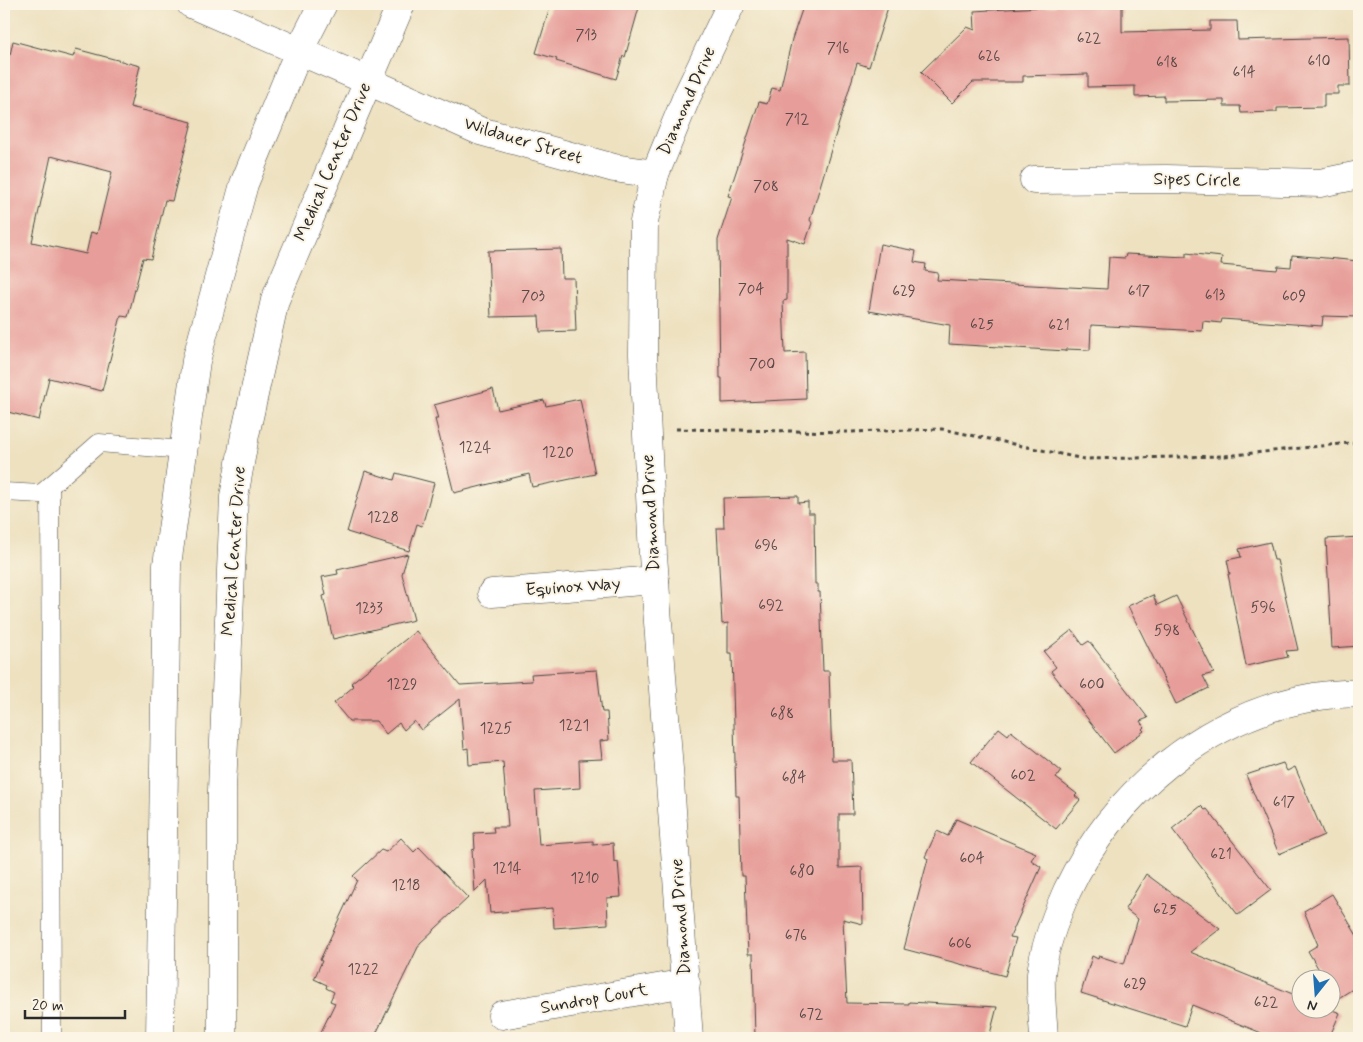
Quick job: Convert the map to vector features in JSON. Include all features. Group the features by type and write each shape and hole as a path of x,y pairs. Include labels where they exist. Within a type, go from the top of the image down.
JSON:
{"street":[{"name":"Wildauer Street","path":"191,4 480,131 614,168 655,174"},
{"path":"160,1038 167,565 196,361 244,184 299,51 323,4"},
{"name":"Medical Center Drive","path":"222,1038 222,790 234,497 244,435 275,300 400,4"},
{"name":"Diamond Drive","path":"689,1038 655,580 646,426 643,355 644,222 655,174 687,96 731,4"},
{"name":"Sipes Circle","path":"1034,180 1167,179 1320,183 1359,175"},
{"name":"Equinox Way","path":"492,593 655,580"},
{"path":"1044,1038 1041,973 1049,939 1060,906 1075,875 1093,844 1116,813 1143,785 1173,760 1205,738 1240,720 1276,706 1314,697 1359,693"},
{"name":"Sundrop Court","path":"502,1015 686,983"}],"lane":[{"path":"4,492 40,494 99,443 183,450"},
{"path":"50,486 52,1038"}],"path":[{"path":"646,426 679,430 840,432 942,428 1084,458 1225,456 1359,442"}],"building":[{"path":"551,4 640,4 625,57 623,56 616,79 536,53"},
{"path":"804,4 889,4 869,67 857,63 810,220 812,223 805,244 787,238 787,300 783,301 785,353 805,352 806,399 722,403 718,240 732,197 728,196 759,102 767,104 772,88 780,90 792,39"},
{"path":"1056,4 1122,4 1122,32 1210,30 1210,21 1237,21 1238,40 1349,37 1350,86 1338,86 1338,94 1324,94 1324,107 1277,108 1277,112 1241,113 1240,106 1224,106 1224,100 1164,101 1164,96 1135,97 1135,86 1088,87 1088,74 1023,76 1023,82 973,82 952,103 921,72 967,27 975,30 974,11 1056,6"},
{"path":"13,41 73,57 76,49 140,66 130,107 192,122 172,201 165,200 151,259 143,258 128,317 121,316 102,391 49,378 39,420 4,411 4,54 10,55","holes":["51,156 112,172 97,234 91,232 86,254 32,242"]},
{"path":"880,244 916,251 914,262 926,264 925,271 938,273 937,280 1107,289 1109,257 1125,258 1126,254 1186,257 1186,253 1222,257 1221,265 1277,270 1278,266 1291,267 1292,255 1359,261 1359,317 1323,316 1322,326 1222,319 1221,323 1203,321 1202,331 1091,325 1090,350 1066,349 1066,351 949,344 950,325 869,311"},
{"path":"561,249 562,278 574,278 576,331 540,332 539,316 491,317 488,251"},
{"path":"493,389 498,410 544,400 546,406 580,399 595,474 532,487 529,474 454,493 435,419 438,419 434,405"},
{"path":"365,471 394,480 396,473 434,483 422,526 417,524 409,551 347,532"},
{"path":"798,496 798,503 808,502 808,513 814,513 815,584 818,584 818,592 820,592 823,671 829,671 832,760 851,760 853,814 839,814 839,868 862,867 863,924 843,919 847,1003 909,1004 909,1002 997,1007 989,1038 755,1038 753,954 748,954 745,876 741,876 739,796 736,796 732,653 728,653 728,623 722,624 717,528 724,528 723,498"},
{"path":"1359,537 1359,646 1332,648 1326,539"},
{"path":"1270,542 1274,560 1277,560 1298,650 1286,651 1288,657 1246,666 1227,560 1241,557 1239,549"},
{"path":"408,554 402,574 414,620 333,639 323,596 326,595 322,577 338,574 337,570"},
{"path":"1153,595 1157,605 1176,596 1214,673 1203,676 1209,688 1176,704 1128,606"},
{"path":"1072,630 1083,645 1089,641 1148,718 1140,721 1144,731 1114,753 1051,671 1056,667 1044,652"},
{"path":"416,631 460,685 532,681 531,674 597,670 602,712 607,712 609,740 600,741 602,759 579,760 580,788 535,791 539,845 593,841 593,845 613,843 614,862 618,861 621,897 607,898 608,924 554,928 553,908 490,913 487,880 475,892 472,850 475,849 474,833 494,832 493,827 508,827 503,762 469,765 468,748 464,749 460,699 421,730 414,721 404,730 399,723 386,734 376,721 349,721 334,703 354,686 351,683"},
{"path":"999,728 1008,735 1011,731 1061,771 1056,778 1077,794 1075,796 1080,800 1056,829 971,762"},
{"path":"1283,763 1287,771 1295,767 1324,835 1279,854 1246,775"},
{"path":"1201,806 1205,810 1207,809 1271,890 1238,915 1172,829"},
{"path":"956,819 1036,853 1031,860 1041,867 1010,937 1016,938 1005,976 904,949 928,859 925,857 937,831 948,836"},
{"path":"401,838 414,852 419,847 468,898 420,943 374,1038 318,1038 335,1003 330,1001 334,992 326,988 327,985 314,979 322,961 320,960 357,880 353,876 381,850 386,852"},
{"path":"1146,874 1220,929 1190,952 1290,993 1290,1020 1337,1020 1329,1038 1274,1038 1192,1005 1185,1026 1081,993 1092,956 1098,959 1099,956 1124,964 1138,919 1125,909"},
{"path":"1332,894 1359,939 1359,985 1340,997 1340,970 1319,970 1308,951 1318,945 1304,911"}]}
